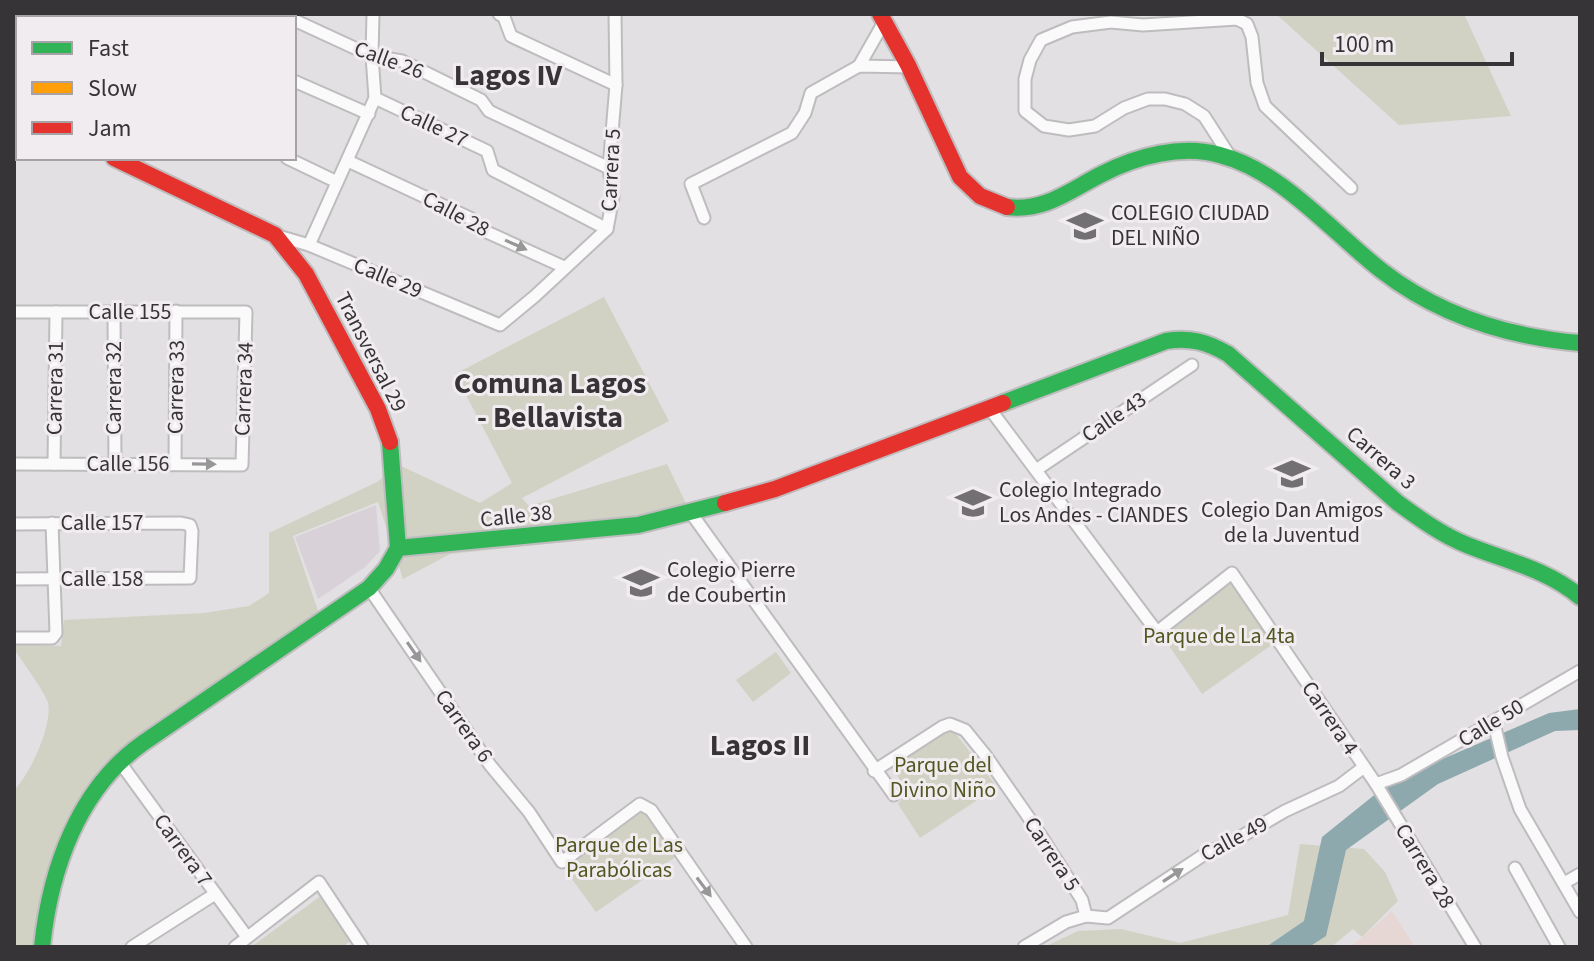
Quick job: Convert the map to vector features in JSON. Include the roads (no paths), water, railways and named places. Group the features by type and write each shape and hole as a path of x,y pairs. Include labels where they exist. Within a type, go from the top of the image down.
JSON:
{"main road":[{"path":"882,18 910,67 960,177 986,199 1004,206 1022,208 1050,204 1099,175 1135,159 1198,149 1232,159 1275,183 1385,274 1432,302 1500,328 1555,342 1580,343"},
{"path":"118,160 275,235"},
{"name":"Transversal 29","path":"275,235 306,274 378,409 392,448 398,548"},
{"name":"Carrera 3","path":"1166,341 1191,337 1228,354 1425,524 1468,546 1499,555 1566,586 1580,597"},
{"name":"Calle 38","path":"398,548 638,525 691,513 775,489 1166,341"},
{"path":"42,947 43,923 53,881 69,840 88,805 119,761 369,588 386,569 398,548"}],"street":[{"path":"309,245 375,98 373,14"},
{"path":"499,14 504,17 511,36 616,85"},
{"name":"Carrera 5","path":"500,325 607,229 613,197 609,168 616,85 615,14"},
{"path":"859,66 882,18"},
{"path":"1232,159 1204,116 1185,104 1165,99 1148,99 1124,108 1095,126 1069,130 1044,126 1025,111 1027,69 1041,40 1090,23 1237,19 1247,24 1252,37 1257,83 1265,106 1351,188"},
{"name":"Calle 26","path":"296,21 372,56 402,61 481,100 489,111 609,168"},
{"path":"704,218 691,184 792,133 805,113 811,93 859,66 910,67"},
{"name":"Calle 27","path":"296,82 369,114"},
{"name":"Calle 27","path":"375,98 487,151 493,170 607,229"},
{"path":"291,160 337,182"},
{"name":"Calle 28","path":"348,161 472,219 480,229 564,267"},
{"name":"Calle 29","path":"275,235 309,245 500,325"},
{"name":"Carrera 33","path":"175,463 176,311"},
{"name":"Calle 155","path":"14,312 246,312"},
{"name":"Carrera 31","path":"54,464 56,312"},
{"name":"Carrera 32","path":"114,312 115,464"},
{"name":"Carrera 34","path":"242,465 246,312"},
{"name":"Calle 43","path":"1036,470 1192,365"},
{"path":"990,409 1036,470"},
{"name":"Calle 156","path":"14,464 242,465"},
{"name":"Carrera 4","path":"1036,470 1157,632 1232,573 1377,787"},
{"path":"691,513 894,795"},
{"path":"14,638 52,638 56,633 52,523"},
{"name":"Calle 157","path":"14,524 190,525 190,578"},
{"name":"Calle 158","path":"14,579 190,578"},
{"name":"Carrera 6","path":"369,588 490,765 529,812 562,862 640,804 651,810 746,947"},
{"name":"Calle 50","path":"1377,787 1495,728 1580,671"},
{"name":"Carrera 5","path":"874,771 950,724 965,730 1036,828 1082,900 1086,916"},
{"path":"1495,728 1520,809 1580,912"},
{"name":"Carrera 7","path":"119,761 247,937"},
{"name":"Calle 49","path":"1086,916 1108,918 1208,852 1339,786 1364,767"},
{"name":"Carrera 28","path":"1377,787 1475,947"},
{"path":"1515,868 1559,947"},
{"path":"1564,883 1580,874"},
{"path":"235,947 319,882 362,947"},
{"path":"132,947 215,894"},
{"path":"1024,947 1066,922 1086,916"}],"water":[{"path":"1580,709 1580,730 1555,731 1438,784 1346,850 1326,936 1309,947 1266,947 1304,921 1322,837 1378,792 1431,764 1549,713"}],"place":[{"name":"COLEGIO CIUDAD DEL NIÑO","path":"1085,226"},
{"name":"Colegio Dan Amigos de la Juventud","path":"1292,474"},
{"name":"Colegio Integrado Los Andes - CIANDES","path":"973,503"},
{"name":"Colegio Pierre de Coubertin","path":"641,583"}],"district":[{"name":"Lagos IV","path":"508,75"},
{"name":"Comuna Lagos - Bellavista","path":"550,400"},
{"name":"Lagos II","path":"760,745"}],"park label":[{"name":"Parque de La 4ta","path":"1219,636"},
{"name":"Parque del Divino Niño","path":"943,778"},
{"name":"Parque de Las Parabólicas","path":"619,858"}]}
